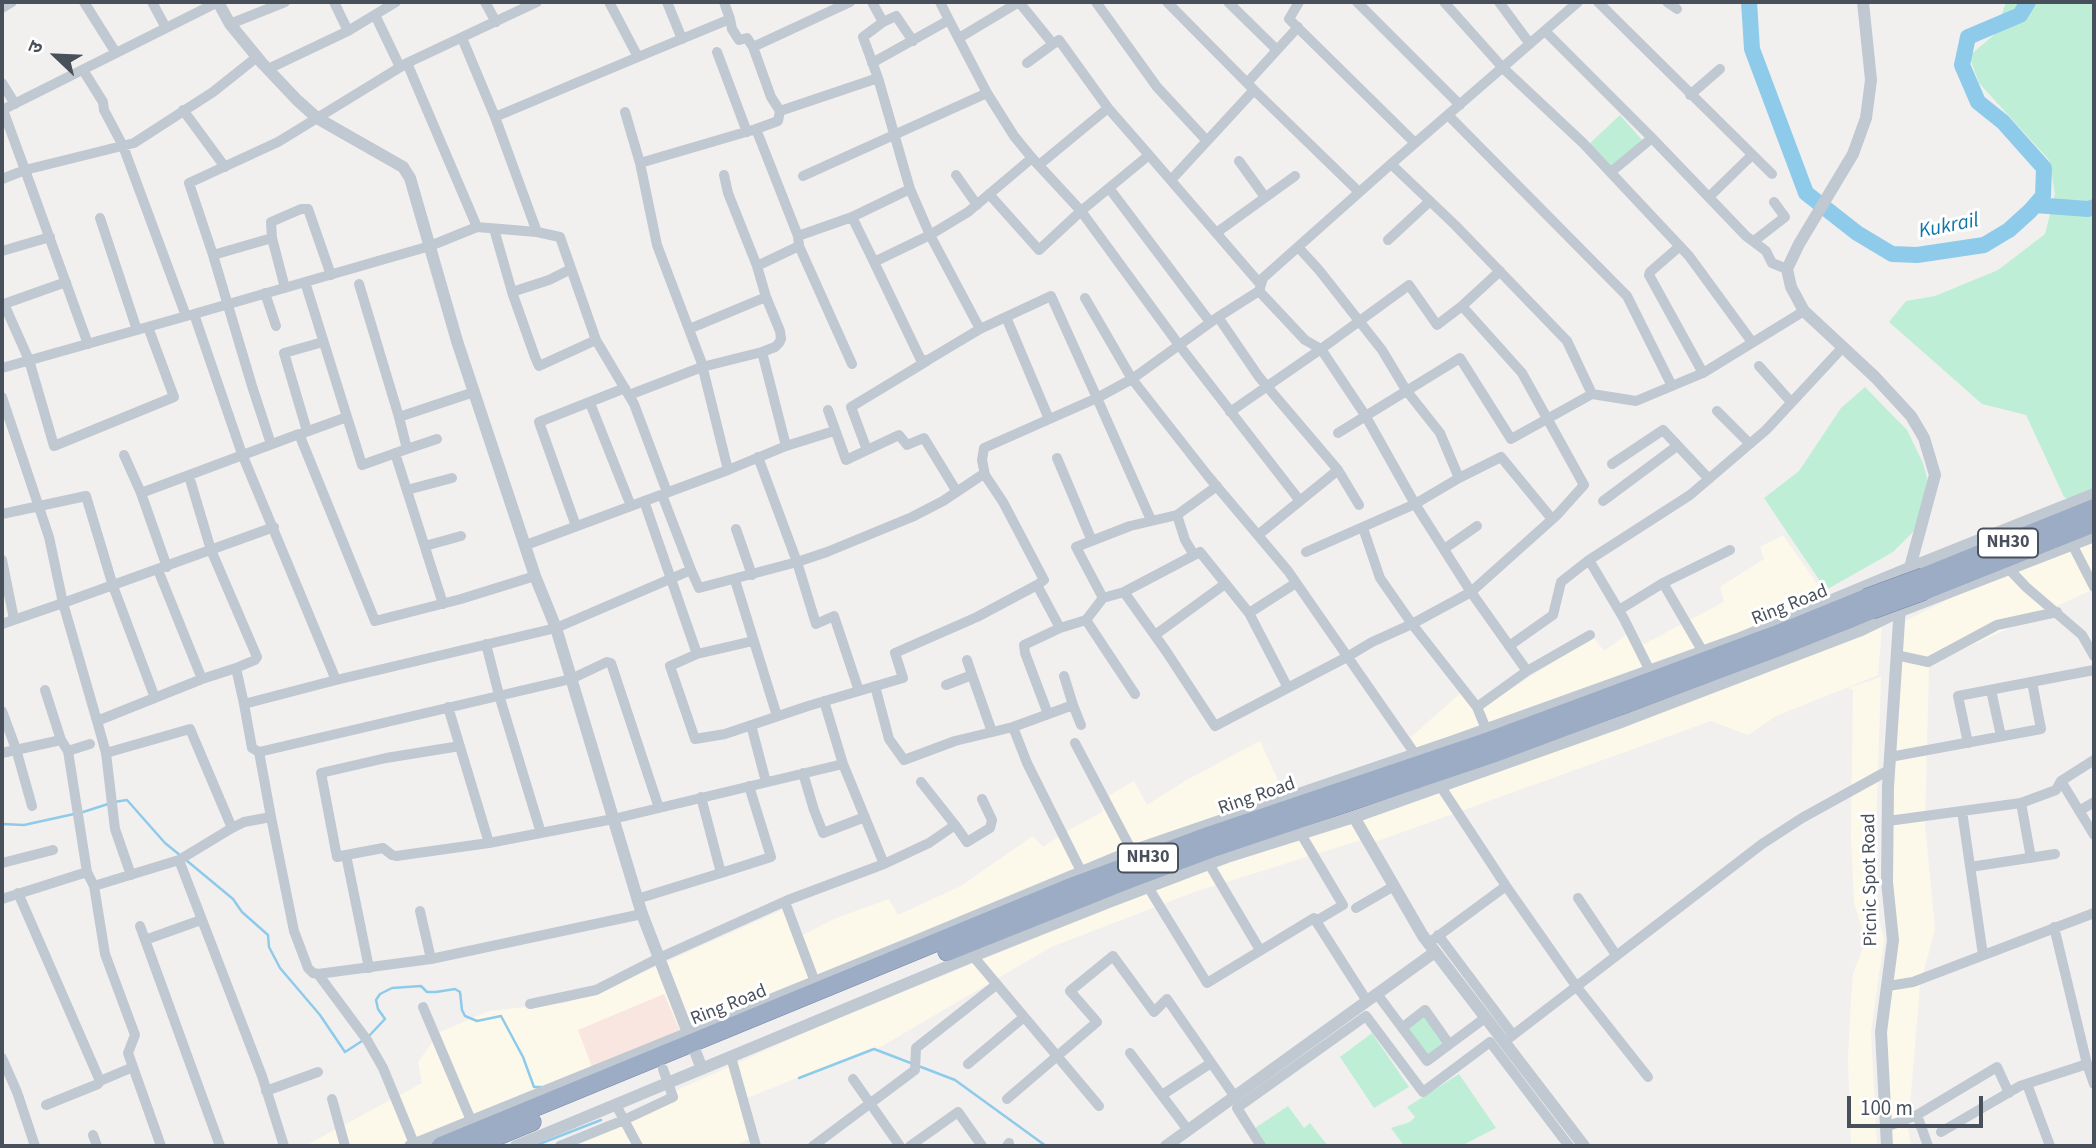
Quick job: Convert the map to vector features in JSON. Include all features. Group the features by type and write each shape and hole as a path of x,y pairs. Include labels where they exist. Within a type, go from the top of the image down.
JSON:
{"highway":[{"name":"Ring Road","path":"1870,604 2094,508"},
{"name":"Ring Road","path":"441,1146 695,1050 1066,890 1208,836 1489,741 1774,635 1870,604 2094,523"},
{"name":"Ring Road","path":"473,1134 666,1076 695,1050"}],"street":[{"path":"2,8 12,2"},
{"path":"84,2 116,53"},
{"path":"152,2 166,27"},
{"path":"88,344 2,110 218,2 230,23 257,57 297,100 317,118 403,167 410,178 474,392 535,576 556,628 637,899 695,1050"},
{"path":"230,23 285,2"},
{"path":"334,2 348,31"},
{"path":"268,69 348,31 397,2"},
{"path":"485,2 496,22"},
{"path":"271,444 189,183 278,142 403,65 537,2"},
{"path":"609,2 638,57"},
{"path":"667,2 681,39"},
{"path":"640,163 778,121 780,111 771,97 753,47 747,38 739,40 732,29 723,2"},
{"path":"753,47 850,2"},
{"path":"872,2 883,22"},
{"path":"940,2 987,93 1014,136 1081,211 1179,345 1300,502"},
{"path":"959,38 1019,2 1053,44"},
{"path":"1096,2 1157,87 1207,141"},
{"path":"1167,2 1359,192"},
{"path":"1228,2 1277,50"},
{"path":"1298,2 1289,19 1415,143"},
{"path":"1357,2 1460,105"},
{"path":"1444,2 1503,68 1611,172 1680,246 1752,342"},
{"path":"1499,2 1530,44"},
{"path":"1559,2 1567,12"},
{"path":"753,641 697,654 670,666 695,739 725,734 903,678 895,653 977,617 1044,580 1003,502 985,475 982,460 985,448 1097,398 1132,379 1260,288 1263,278 1578,2"},
{"path":"1598,2 1772,174"},
{"path":"1667,2 1677,9"},
{"path":"1863,2 1871,80 1866,118 1853,155 1787,269 1791,287 1804,311 1875,377 1911,416 1924,438 1935,475 1909,568"},
{"path":"375,15 403,65 477,227"},
{"path":"912,41 896,16 863,37 878,78 910,189 930,235 980,329"},
{"path":"495,117 730,19"},
{"path":"872,63 949,20"},
{"path":"1171,180 1207,141 1298,27"},
{"path":"1545,30 1709,197 1766,251 1772,263 1787,269"},
{"path":"462,38 495,117 537,232"},
{"path":"1027,63 1059,40 1108,108 1260,288 1305,340 1321,349 1365,415 1415,504 1471,592 1527,671"},
{"path":"717,52 852,364"},
{"path":"2,179 25,170 134,143 212,92 257,57"},
{"path":"1690,95 1720,69"},
{"path":"83,70 103,102 104,110 123,146 242,454 336,680"},
{"path":"780,111 878,78"},
{"path":"2,83 15,104"},
{"path":"803,176 987,93"},
{"path":"874,262 930,235 977,205 1108,108"},
{"path":"183,110 225,167"},
{"path":"625,113 640,163 657,245 702,367 728,470"},
{"path":"1448,115 1627,296 1672,386"},
{"path":"1611,172 1652,138"},
{"path":"989,194 1039,250 1149,155"},
{"path":"1709,197 1752,155"},
{"path":"1239,161 1265,197"},
{"path":"1391,164 1567,341 1592,394"},
{"path":"576,526 539,422 702,367 762,352 775,347 781,339 757,266 728,193 724,175"},
{"path":"956,175 977,205"},
{"path":"1216,233 1295,176"},
{"path":"1109,188 1267,386 1338,470 1359,506"},
{"path":"757,266 799,241 910,189"},
{"path":"1388,240 1430,201"},
{"path":"1754,242 1785,217 1774,202"},
{"path":"285,288 272,238 271,222 301,209 308,209 331,275"},
{"path":"852,217 921,360 928,360"},
{"path":"66,282 4,304 29,360 54,446 174,397 142,328 100,218"},
{"path":"2,368 430,246 477,227 537,232 560,237 596,340 634,404 699,588 827,552 943,502 985,475"},
{"path":"494,229 512,292 534,357 540,366 596,340"},
{"path":"2,251 50,237"},
{"path":"213,256 272,238"},
{"path":"1680,246 1649,275 1703,373"},
{"path":"1298,247 1382,350 1406,390 1440,433 1459,478"},
{"path":"512,292 571,270"},
{"path":"1230,412 1409,285 1437,325 1500,271"},
{"path":"305,282 362,465 437,439"},
{"path":"359,284 407,449"},
{"path":"265,293 276,326"},
{"path":"867,450 850,407 980,329 1051,296 1151,520"},
{"path":"689,329 766,297"},
{"path":"1085,298 1132,379 1296,583 1415,754"},
{"path":"1124,592 1215,726 1471,592 1552,519 1584,485 1522,373 1462,306"},
{"path":"1338,433 1460,358 1511,439 1592,394 1636,401 1703,373 1804,311"},
{"path":"1006,317 1049,419"},
{"path":"323,342 284,353 303,433 375,621 535,576"},
{"path":"1509,646 1553,615 1561,582 1690,495 1750,444 1843,346"},
{"path":"762,352 786,446"},
{"path":"1759,366 1791,402"},
{"path":"399,417 474,392"},
{"path":"2,397 49,537 62,603 106,753 115,829 131,875"},
{"path":"590,403 631,506"},
{"path":"828,410 846,460 899,435 907,445 924,438 957,492"},
{"path":"1717,411 1750,444"},
{"path":"141,492 347,417"},
{"path":"1612,464 1663,430 1709,479"},
{"path":"526,545 786,446 834,431"},
{"path":"1603,501 1677,446"},
{"path":"396,453 443,604"},
{"path":"124,455 141,492 162,568 202,679"},
{"path":"758,457 797,562 816,624 834,616 859,691"},
{"path":"1306,552 1415,504 1501,457 1552,519"},
{"path":"1057,458 1092,541"},
{"path":"1258,535 1338,470"},
{"path":"97,721 236,668 257,657 211,550 189,476"},
{"path":"407,490 452,478"},
{"path":"1103,598 1076,547 1130,526 1177,515 1217,486"},
{"path":"695,1050 731,1057 973,956 1209,864 1354,817 1624,721 1870,604 1909,568 2094,494"},
{"path":"2,514 86,496 113,586 155,698"},
{"path":"644,501 697,654"},
{"path":"1177,515 1185,540 1194,555"},
{"path":"1444,549 1477,526"},
{"path":"2,624 274,527"},
{"path":"1363,528 1380,578 1477,707 1486,729"},
{"path":"736,529 752,575"},
{"path":"425,546 461,536"},
{"path":"695,1050 815,982 1132,851 1415,754 1763,629 1870,604 1898,612 2094,536"},
{"path":"2072,544 2094,587"},
{"path":"1619,610 1663,583 1730,550"},
{"path":"1048,714 1024,645 1060,628 1086,620 1103,598 1124,592 1200,552 1249,613 1288,688"},
{"path":"2,560 14,620"},
{"path":"1589,561 1619,610 1650,671"},
{"name":"Picnic Spot Road","path":"1887,1146 1881,1032 1893,940 1887,882 1890,763 1898,612 1909,568"},
{"path":"2009,569 2082,635 2094,656"},
{"path":"244,704 556,628 691,570"},
{"path":"735,580 777,716"},
{"path":"1249,613 1296,583"},
{"path":"1663,583 1703,652"},
{"path":"1155,635 1225,584"},
{"path":"1037,585 1060,628"},
{"path":"1896,655 1928,662 1997,625 2057,612"},
{"path":"1086,620 1135,694"},
{"path":"1477,707 1527,671 1590,635"},
{"path":"486,645 541,833"},
{"path":"967,660 992,732"},
{"path":"236,668 252,748 259,752 571,678 607,662 611,663 659,808"},
{"path":"1968,743 1958,696 2094,670"},
{"path":"946,685 972,675"},
{"path":"1064,676 1081,725"},
{"path":"1508,1039 1762,844 1890,763 1968,743 2041,729 2032,682"},
{"path":"875,686 889,739 904,760 955,741 1013,727 1073,705"},
{"path":"45,690 61,740 68,751 87,872 94,886 104,954 135,1035 128,1053 161,1146"},
{"path":"1991,690 2001,736"},
{"path":"824,701 843,764 884,864"},
{"path":"448,707 489,843"},
{"path":"2,711 32,806"},
{"path":"751,725 766,782"},
{"path":"1013,727 1027,763 1082,873"},
{"path":"106,753 190,729 232,828"},
{"path":"2,753 61,740"},
{"path":"1074,743 1132,851"},
{"path":"68,751 90,744"},
{"path":"460,746 386,758 321,773 337,857 383,848 396,856 489,843 613,819 843,764"},
{"path":"259,752 295,931 308,968 313,973 431,959 642,914"},
{"path":"1888,821 2021,803 2056,790 2061,781 2094,760"},
{"path":"803,773 823,834 865,817"},
{"path":"2061,781 2094,835"},
{"path":"921,782 967,842 989,828 992,820 982,799"},
{"path":"637,899 771,856 749,786"},
{"path":"1441,787 1576,986 1648,1077"},
{"path":"702,797 721,873"},
{"path":"2079,811 2094,802"},
{"path":"2021,803 2031,858"},
{"path":"1962,811 1983,955"},
{"path":"94,886 179,860 244,822 271,817"},
{"path":"1354,817 1394,886 1485,1018 1508,1039"},
{"path":"530,1004 596,990 659,958 785,902 884,864 929,843 955,825"},
{"path":"1148,887 1207,982 1314,918 1316,920 1343,905 1301,834"},
{"path":"2,863 54,850"},
{"path":"1970,867 2055,854"},
{"path":"346,855 369,968"},
{"path":"179,860 284,1146"},
{"path":"1209,864 1261,950"},
{"path":"2,899 87,872"},
{"path":"1356,908 1394,886"},
{"path":"1166,1146 1372,998 1506,886"},
{"path":"18,893 100,1081"},
{"path":"1578,898 1616,956"},
{"path":"785,902 815,982"},
{"path":"420,911 431,959"},
{"path":"1888,986 1913,982 2094,913"},
{"path":"145,940 201,920"},
{"path":"1316,920 1372,998 1402,1027 1427,1061 1485,1018"},
{"path":"140,926 220,1146"},
{"path":"2054,927 2087,1064 2094,1080"},
{"path":"1434,944 1508,1039 1584,1146"},
{"path":"973,956 1099,1105"},
{"path":"1007,1099 1097,1022 1070,991 1113,956 1154,1012 1167,999 1235,1097"},
{"path":"318,974 365,1038 383,1068 413,1146 473,1134 423,1007"},
{"path":"814,1146 871,1105 915,1065 916,1048 996,985"},
{"path":"1402,1027 1425,1010 1450,1044"},
{"path":"1261,1146 1237,1108 1366,1016 1423,1093 1490,1042 1569,1146"},
{"path":"968,1064 1024,1017"},
{"path":"1130,1053 1188,1130"},
{"path":"731,1057 756,1146"},
{"path":"2,1058 17,1092 35,1146"},
{"path":"1162,1095 1211,1063"},
{"path":"1941,1132 2027,1084 2087,1064"},
{"path":"46,1105 132,1067"},
{"path":"1886,1127 1917,1115 1997,1067 2009,1093"},
{"path":"266,1091 318,1072"},
{"path":"516,1146 616,1105 666,1076 673,1097 575,1143 560,1146"},
{"path":"853,1079 900,1146"},
{"path":"2027,1084 2050,1146"},
{"path":"332,1099 345,1146"},
{"path":"616,1105 638,1146"},
{"path":"910,1146 958,1112 982,1146"},
{"path":"1917,1115 1928,1146"},
{"path":"93,1135 97,1146"}],"shaded area":[{"path":"1783,535 1826,597 1755,628 1488,726 1481,708 1593,637 1604,651 1627,634 1644,644 1724,602 1720,587 1764,559 1760,547"},
{"path":"2094,543 2094,589 1929,665 1925,825 1935,929 1920,985 1908,1129 1911,1146 1889,1146 1886,1102 1889,881 1899,624 1977,585"},
{"path":"1882,627 1878,675 1776,716 1748,735 1711,721 1372,843 1361,840 1194,892 1051,947 877,1049 872,1048 747,1098 749,1139 734,1146 566,1146 675,1091 827,1023 1207,868 1753,678"},
{"path":"1881,677 1875,863 1879,920 1884,939 1871,1032 1877,1146 1851,1146 1848,1059 1851,1000 1853,974 1866,940 1854,903 1851,838 1853,690 1848,688"},
{"path":"1462,692 1476,711 1480,728 1417,750 1411,737"},
{"path":"1260,741 1284,794 403,1146 305,1146 422,1083 418,1062 440,1032 489,1011 565,1003 597,993 791,906 803,935 834,919 889,899 898,915 961,886 1033,836 1043,847 1103,812 1100,801 1134,781 1147,805 1185,781"},
{"path":"664,994 681,1033 592,1067 578,1030"}],"green space":[{"path":"2006,2 2094,2 2094,512 2064,497 2026,415 1982,404 1889,322 1906,301 1935,296 1998,270 2045,234 2055,194 2049,160 1979,83 1969,56 1995,34"},
{"path":"1620,115 1643,141 1611,171 1587,146"},
{"path":"1865,387 1907,430 1923,463 1929,485 1915,530 1893,552 1826,590 1764,498 1799,471 1841,408"},
{"path":"1424,1015 1445,1043 1426,1057 1406,1029"},
{"path":"1372,1033 1409,1087 1374,1108 1340,1057"},
{"path":"1459,1074 1496,1128 1461,1146 1404,1146 1391,1128 1410,1122 1415,1117 1407,1107"},
{"path":"1288,1106 1304,1128 1310,1123 1328,1146 1263,1146 1252,1130"}],"waterway":[{"name":"Kukrail","path":"1749,2 1752,49 1806,193 1857,233 1892,254 1917,255 1984,245 2009,230 2043,196 2044,168 2003,122 1978,102 1962,65 1968,37 2020,15 2028,2"},
{"path":"2035,205 2088,209 2094,207"},
{"path":"114,802 127,800 165,843 181,856"},
{"path":"80,813 108,804"},
{"path":"2,824 24,825 74,814"},
{"path":"186,860 233,899 242,912 268,935 269,947 280,968 320,1015 345,1052 362,1041"},
{"path":"368,1037 385,1019 376,1000 380,994 392,988 421,986 427,992 455,989 460,992 465,1016 477,1021 501,1016 523,1057 534,1087 541,1087"},
{"path":"799,1078 874,1049 955,1080 1046,1146"},
{"path":"534,1146 601,1120"}]}
